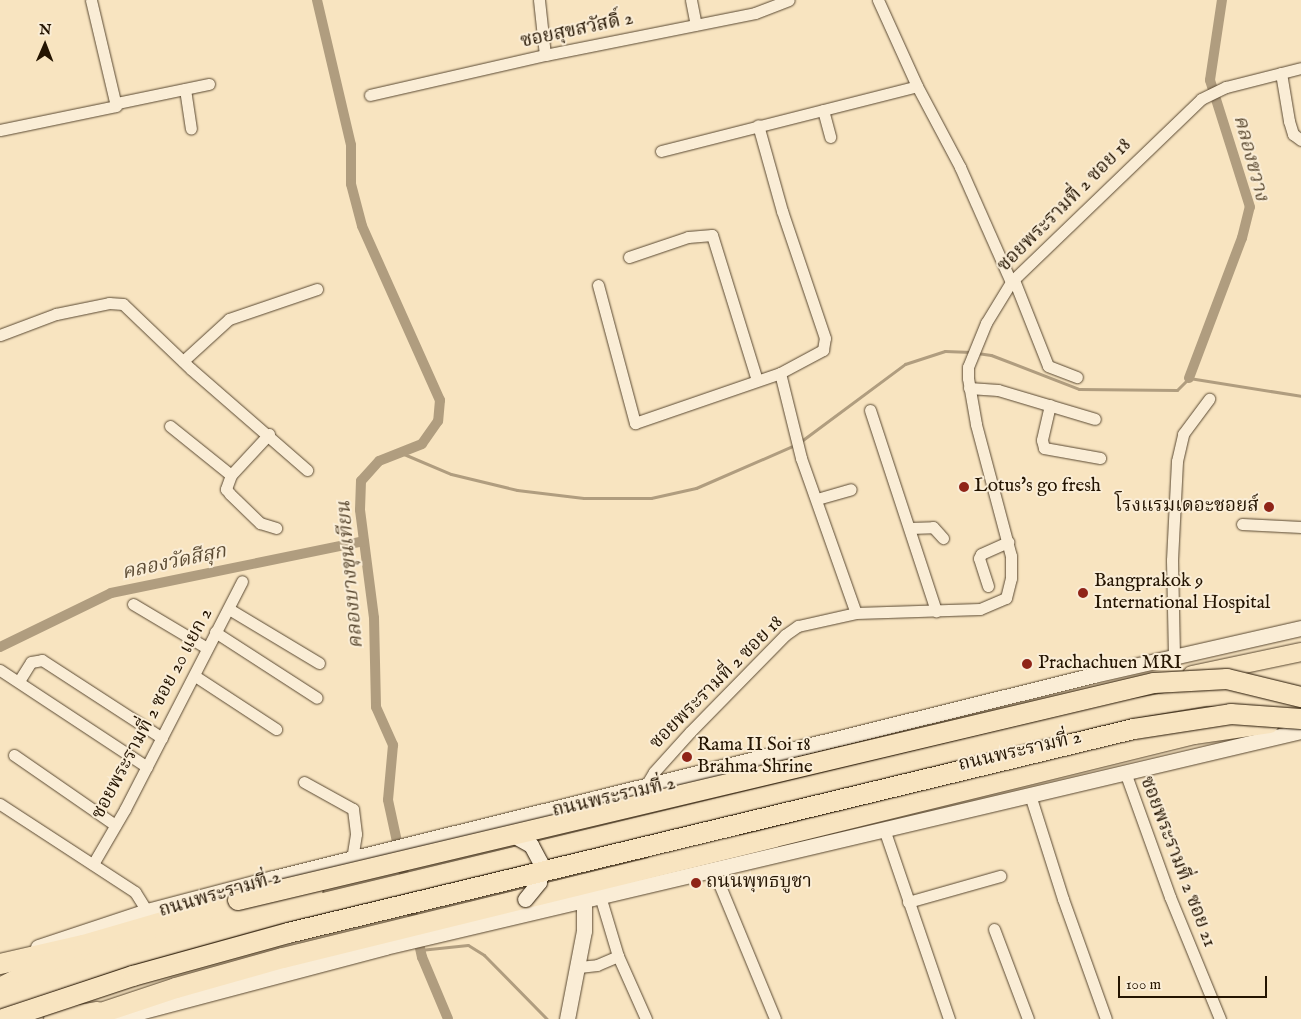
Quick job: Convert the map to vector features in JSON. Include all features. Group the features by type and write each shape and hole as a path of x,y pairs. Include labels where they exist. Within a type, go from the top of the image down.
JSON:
{"highway":[{"path":"0,962 83,945 238,900 1154,683 1227,679 1301,695"},
{"path":"602,822 762,796 1010,730 1194,688 1242,685 1301,695"},
{"path":"0,999 127,956 254,920 1130,709 1228,695 1301,702"},
{"path":"3,1019 133,976 288,933 1134,729 1231,714 1301,720"},
{"path":"606,864 1017,761 1198,719 1251,715 1301,720"},
{"path":"54,1019 99,1016 253,966 1194,734 1251,724 1301,724"},
{"path":"0,988 83,945"}],"main road":[{"name":"ถนนพระรามที่ 2","path":"0,962 147,911 357,856 1174,656 1301,628"},
{"name":"ถนนพระรามที่ 2","path":"0,988 150,937 364,879 805,774 1011,717 1301,652"},
{"name":"ถนนพระรามที่ 2","path":"21,1019 160,975 371,920 606,864 872,809 1180,736 1301,702"},
{"path":"99,1016 1301,731"},
{"path":"511,834 531,845 540,862 539,882 525,899"},
{"path":"567,1019 579,967 584,931 584,900"}],"street":[{"path":"0,130 113,109 116,103 91,0"},
{"path":"539,0 545,55"},
{"path":"691,0 696,25"},
{"name":"ซอยสุขสวัสดิ์ 2","path":"370,95 545,55 754,13 789,0"},
{"path":"878,0 917,86 960,167 1048,366 1077,377"},
{"name":"ซอยพระรามที่ 2 ซอย 18","path":"645,787 654,772 690,732 785,635 813,621 856,613 980,609 1006,598 1012,578 1008,542 969,388 968,367 978,340 1012,281 1201,99 1226,87 1301,68"},
{"path":"1281,74 1289,121 1293,134 1301,140"},
{"path":"116,103 209,84"},
{"path":"661,151 917,86"},
{"path":"184,89 191,129"},
{"path":"823,110 830,137"},
{"path":"598,284 635,423 780,372 823,350 825,345 758,125"},
{"path":"629,258 688,238 712,235 757,380"},
{"path":"183,361 229,319 317,289"},
{"path":"0,335 56,314 117,303 135,313 183,361 269,434 307,470"},
{"path":"780,372 796,439 856,613"},
{"path":"969,388 998,390 1095,419"},
{"path":"1174,656 1172,560 1177,461 1182,434 1210,399"},
{"path":"1050,405 1042,440 1044,448 1100,458"},
{"path":"870,410 936,611"},
{"path":"170,426 231,475"},
{"path":"269,434 231,475 226,489 260,523 276,528"},
{"path":"817,499 851,489"},
{"path":"1242,524 1301,527"},
{"path":"910,528 933,527 943,538"},
{"path":"988,586 979,558 981,554 1008,542"},
{"name":"ซอยพระรามที่ 2 ซอย 20 แยก 2","path":"93,864 162,738 215,632 229,609 242,580"},
{"path":"134,604 207,648"},
{"path":"229,609 320,663"},
{"path":"215,632 317,698"},
{"path":"20,681 31,662 42,660 162,738"},
{"path":"0,670 20,681 147,766"},
{"path":"194,676 276,729"},
{"path":"14,755 115,825"},
{"name":"ซอยพระรามที่ 2 ซอย 21","path":"1125,772 1220,1019"},
{"path":"304,782 353,809 357,856"},
{"path":"1030,795 1062,899 1106,1019"},
{"path":"0,804 135,892 147,911"},
{"path":"884,829 948,1018"},
{"path":"713,869 775,1019"},
{"path":"908,902 1000,876"},
{"path":"600,896 618,956 646,1019"},
{"path":"994,929 1028,1019"},
{"path":"579,967 596,965 618,956"}],"waterway":[{"name":"คลองบางขุนเทียน","path":"317,0 351,145 351,184 362,226 440,400 438,421 422,444 379,461 361,481 360,510 374,618 376,707 393,745 388,800 422,957 448,1019"},
{"name":"คลองขวาง","path":"1189,378 1242,238 1250,207 1210,80 1222,0"},
{"path":"800,442 905,364 945,351 971,352"},
{"path":"977,353 991,355 1079,389 1177,390 1189,378 1301,396"},
{"path":"399,452 451,474 517,490 584,498 651,498 696,488 795,445"},
{"name":"คลองวัดสีสุก","path":"0,647 111,593 364,541"},
{"path":"420,950 468,945 484,955 547,1019"}],"place":[{"name":"Lotus's go fresh","path":"964,487"},
{"name":"โรงแรมเดอะชอยส์","path":"1269,507"},
{"name":"Bangprakok 9 International Hospital","path":"1083,593"},
{"name":"Prachachuen MRI","path":"1027,664"},
{"name":"Rama II Soi 18 Brahma Shrine","path":"687,757"},
{"name":"ถนนพุทธบูชา","path":"696,883"}]}
